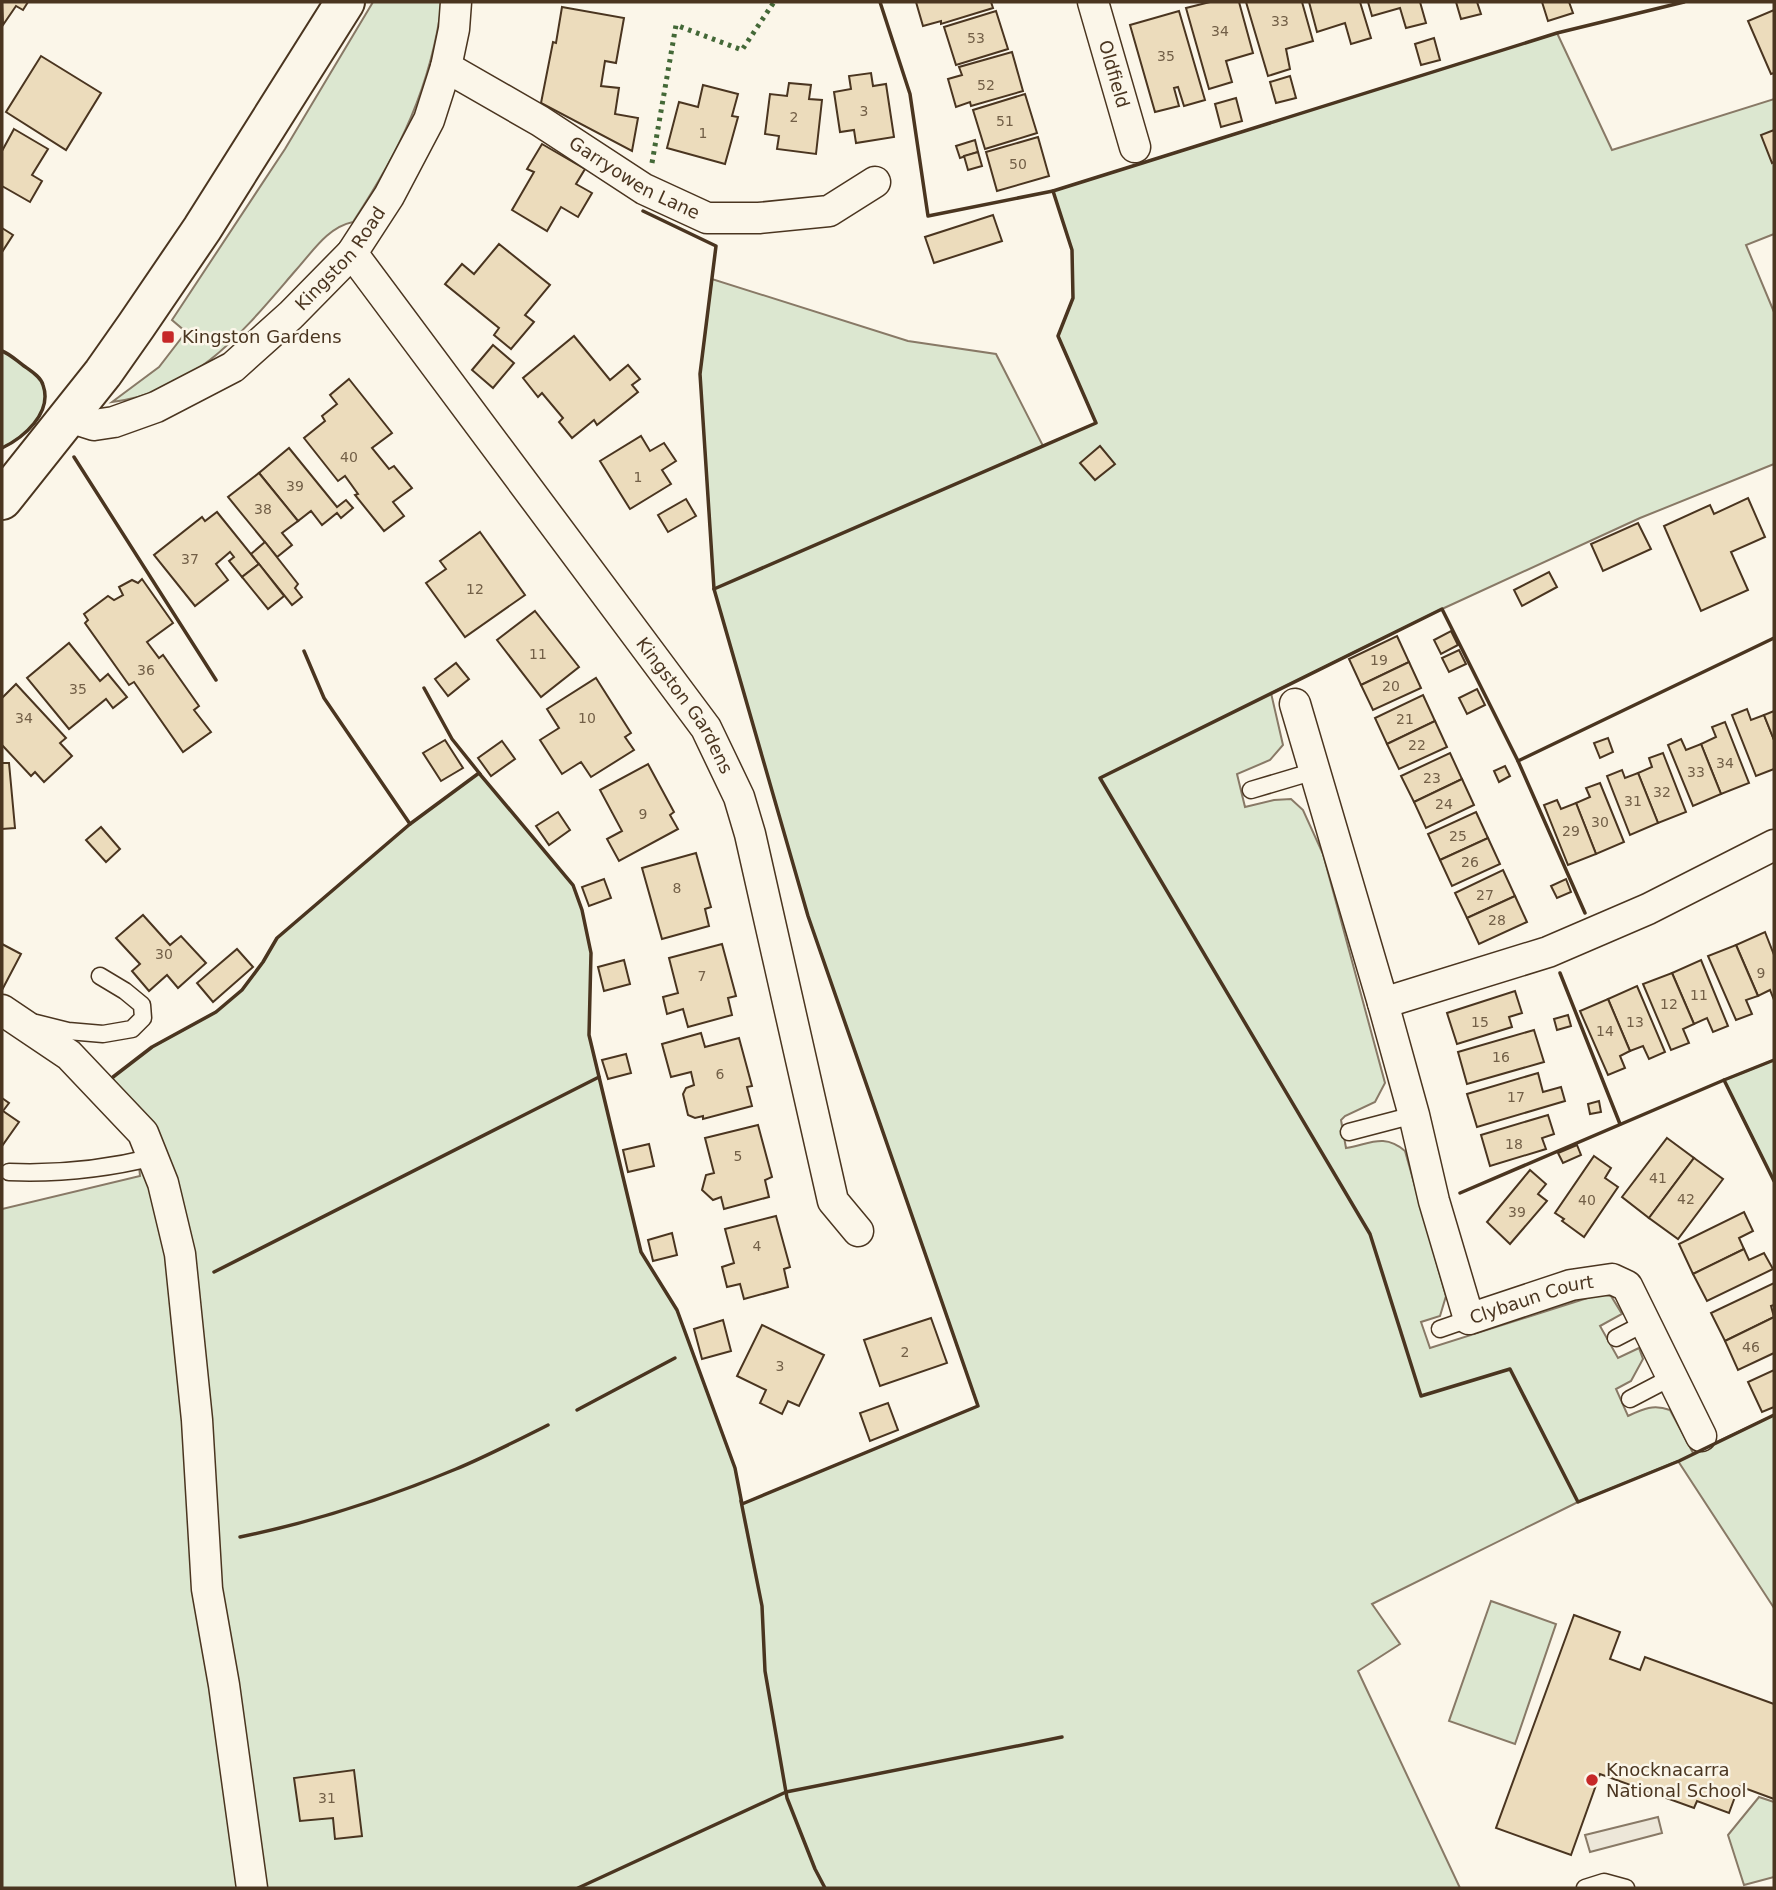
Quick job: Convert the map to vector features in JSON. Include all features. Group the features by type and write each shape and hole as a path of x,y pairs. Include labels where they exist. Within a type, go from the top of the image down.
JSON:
{"main road":[{"path":"2,500 117,355 202,229 345,2"}],"street":[{"name":"Kingston Road","path":"69,417 94,425 114,422 156,407 233,367 352,253 409,161 429,120 446,67 454,29 456,2"},
{"name":"Oldfield","path":"1093,2 1135,147"},
{"name":"Garryowen Lane","path":"446,67 540,121 644,189 707,218 759,218 829,211 875,182"},
{"name":"Kingston Gardens","path":"352,253 706,729 739,797 750,834 833,1201 858,1231"},
{"name":"Clybaun Court","path":"1295,704 1415,1115 1434,1201 1469,1319 1571,1285 1612,1279 1627,1286 1701,1436"},
{"path":"1383,1003 1548,952 1647,909 1774,845"},
{"path":"2,1010 69,1055 143,1133 163,1183 180,1254 197,1420 206,1590 224,1685 253,1888"}],"lane":[{"path":"1251,790 1315,771"},
{"path":"27,1027 36,1023 68,1031 103,1034 132,1029 142,1018 142,1005 100,976"},
{"path":"1349,1132 1415,1115"},
{"path":"9,1172 92,1170 154,1157"},
{"path":"1440,1329 1469,1319"},
{"path":"1616,1338 1645,1324"},
{"path":"1630,1399 1672,1377"},
{"path":"1585,1888 1604,1882 1626,1888"}],"green space":[{"path":"373,2 442,2 430,62 411,117 370,196 353,222 328,234 257,315 216,355 169,386 142,396 112,402 159,367 186,332 172,320 285,149"},
{"path":"1557,33 1612,150 1774,99 1774,234 1746,245 1774,312 1774,464 1640,518 1442,609 1271,693 1283,745 1270,760 1237,774 1245,807 1291,799 1303,810 1323,854 1385,1083 1375,1102 1341,1120 1346,1148 1383,1141 1405,1151 1446,1296 1440,1316 1421,1322 1430,1348 1600,1294 1611,1296 1622,1314 1600,1326 1618,1358 1639,1348 1643,1359 1631,1381 1616,1389 1628,1416 1653,1407 1670,1410 1693,1453 1774,1415 1774,1608 1678,1461 1578,1502 1372,1604 1400,1644 1358,1671 1460,1888 2,1888 2,1209 140,1176 136,1135 116,1106 113,1077 152,1047 216,1012 242,990 277,938 410,824 479,773 573,885 582,910 591,953 589,1035 641,1252 677,1310 735,1468 742,1504 978,1406 808,916 714,589 700,374 712,279 908,341 996,354 1043,446 1096,423 1058,336 1073,298 1072,250 1053,191"},
{"path":"2,351 38,377 45,395 44,405 34,423 19,438 2,448"},
{"path":"1774,1060 1774,1181 1724,1080"},
{"path":"1491,1601 1556,1624 1515,1744 1449,1721"},
{"path":"1759,1797 1774,1802 1774,1877 1744,1885 1728,1835"}],"shaded area":[{"path":"1658,1817 1662,1833 1590,1852 1585,1835"}],"building":[{"path":"2,2 28,2 23,10 16,6 3,25"},
{"path":"916,2 991,2 993,8 941,24 941,21 923,26"},
{"path":"1210,2 1239,2 1253,53 1226,61 1232,82 1209,89 1186,8"},
{"path":"1246,2 1302,2 1313,41 1286,49 1290,69 1268,76"},
{"path":"1309,2 1360,2 1371,38 1351,44 1345,23 1317,32"},
{"path":"1368,2 1420,2 1426,23 1406,28 1400,8 1372,16"},
{"path":"1456,2 1477,2 1481,14 1461,19"},
{"path":"1542,2 1569,2 1573,13 1548,21"},
{"path":"562,7 624,18 616,63 605,61 601,86 619,88 615,114 638,118 632,151 541,103"},
{"path":"1774,10 1774,73 1771,74 1748,21"},
{"path":"996,11 1008,49 956,65 944,27"},
{"path":"1179,11 1205,100 1184,106 1178,87 1174,88 1179,106 1155,112 1130,25"},
{"path":"1434,38 1440,60 1421,65 1415,44"},
{"path":"1012,52 1023,91 971,106 970,102 956,107 948,79 962,75 959,67"},
{"path":"41,56 101,93 66,150 6,112"},
{"path":"871,73 873,86 886,84 894,137 856,143 854,130 840,132 834,92 851,89 849,76"},
{"path":"1290,76 1296,98 1276,103 1270,82"},
{"path":"789,83 811,85 809,99 822,100 816,154 777,149 779,136 765,134 770,94 787,96"},
{"path":"703,85 738,94 732,116 738,117 725,164 667,148 679,102 698,107"},
{"path":"1025,94 1037,133 985,149 973,110"},
{"path":"1236,98 1242,121 1221,127 1215,104"},
{"path":"14,129 48,149 32,175 42,181 30,202 2,186 2,151"},
{"path":"1774,130 1774,162 1772,163 1761,135"},
{"path":"1038,137 1049,176 997,191 986,152"},
{"path":"975,140 978,152 960,158 956,146"},
{"path":"542,144 585,169 576,184 592,193 578,217 561,207 547,231 512,210 534,172 527,169"},
{"path":"978,152 982,166 968,170 964,156"},
{"path":"993,215 1002,241 934,263 925,237"},
{"path":"2,228 13,235 2,252"},
{"path":"499,244 550,285 525,315 534,322 511,349 494,335 499,328 445,284 462,264 474,274"},
{"path":"574,336 610,380 628,365 640,379 632,385 638,392 597,425 594,420 572,438 559,422 563,418 542,393 538,397 523,378"},
{"path":"493,345 514,363 493,388 472,370"},
{"path":"349,379 392,433 372,448 389,469 394,466 412,488 393,502 404,516 384,531 355,495 358,494 345,476 338,481 304,438 325,421 322,416 337,404 330,395"},
{"path":"641,436 650,451 664,443 676,461 662,470 671,484 630,509 600,461"},
{"path":"1100,446 1115,464 1095,480 1080,463"},
{"path":"289,448 337,507 346,500 353,508 341,518 337,513 322,525 311,511 298,521 259,473"},
{"path":"259,473 298,521 282,533 292,545 277,557 228,497"},
{"path":"1748,498 1765,537 1731,552 1748,590 1701,611 1664,526 1710,505 1714,514"},
{"path":"686,499 696,516 668,532 658,515"},
{"path":"217,512 259,564 242,577 229,561 234,557 230,552 216,564 228,580 195,606 154,555 202,517 205,521"},
{"path":"1638,523 1651,549 1603,571 1591,544"},
{"path":"480,532 525,595 465,637 426,583 446,569 440,561"},
{"path":"265,542 298,584 295,588 302,597 292,605 251,554"},
{"path":"259,564 284,596 268,609 242,577"},
{"path":"1549,572 1557,587 1522,606 1514,590"},
{"path":"142,579 173,623 147,642 159,658 163,655 199,706 194,710 211,732 183,752 134,682 129,685 85,623 88,620 84,614 108,596 114,600 123,595 119,587 132,580 138,583"},
{"path":"535,611 579,667 541,697 497,640"},
{"path":"1451,631 1458,645 1441,654 1434,640"},
{"path":"1397,636 1409,662 1361,685 1349,659"},
{"path":"69,643 100,681 108,674 127,697 113,708 106,699 69,729 27,678"},
{"path":"1459,650 1466,664 1449,672 1442,658"},
{"path":"1409,662 1421,688 1373,710 1361,685"},
{"path":"456,663 469,679 448,696 435,679"},
{"path":"596,678 631,733 625,737 634,750 591,777 581,762 562,774 540,740 559,728 547,709"},
{"path":"16,684 66,738 60,743 72,756 44,782 35,772 31,776 2,745 2,698"},
{"path":"1477,689 1485,705 1467,714 1459,698"},
{"path":"1423,695 1435,721 1387,744 1375,718"},
{"path":"1747,709 1751,720 1764,715 1774,740 1774,769 1756,776 1732,715"},
{"path":"1774,711 1774,740 1764,715"},
{"path":"1435,721 1447,747 1399,769 1387,744"},
{"path":"1725,722 1749,783 1721,794 1701,744 1716,737 1712,727"},
{"path":"1608,738 1613,752 1600,758 1594,743"},
{"path":"1681,739 1686,750 1701,744 1721,794 1693,806 1668,745"},
{"path":"445,740 463,768 441,781 423,753"},
{"path":"502,741 515,759 491,776 478,758"},
{"path":"1450,753 1462,779 1414,802 1401,776"},
{"path":"1663,753 1686,812 1658,823 1638,773 1652,767 1649,758"},
{"path":"2,763 9,763 15,828 2,829"},
{"path":"648,764 674,812 670,815 678,829 619,861 607,839 622,831 600,790"},
{"path":"1505,766 1510,776 1499,782 1494,771"},
{"path":"1622,770 1625,778 1638,773 1658,823 1630,835 1607,776"},
{"path":"1462,779 1474,805 1426,828 1414,802"},
{"path":"1600,783 1624,842 1596,854 1576,803 1590,797 1586,788"},
{"path":"1557,800 1561,809 1576,803 1596,854 1568,865 1544,805"},
{"path":"558,812 570,830 549,845 536,826"},
{"path":"1476,812 1488,838 1440,860 1428,834"},
{"path":"101,827 120,849 106,862 86,840"},
{"path":"1488,838 1500,864 1452,886 1440,860"},
{"path":"696,853 711,907 705,909 709,926 662,939 642,868"},
{"path":"1503,870 1515,896 1467,918 1455,893"},
{"path":"604,879 611,898 589,906 582,887"},
{"path":"1566,879 1571,892 1557,898 1551,886"},
{"path":"1515,896 1527,922 1479,944 1467,918"},
{"path":"143,915 170,945 181,936 206,963 178,988 167,975 149,991 132,971 140,964 116,938"},
{"path":"1765,932 1774,955 1774,1000 1770,990 1758,996 1736,945"},
{"path":"2,944 21,954 2,990"},
{"path":"722,944 736,996 728,998 732,1015 688,1027 683,1009 667,1014 663,997 678,993 669,958"},
{"path":"1736,945 1758,996 1746,1000 1752,1014 1736,1020 1708,956"},
{"path":"237,949 253,967 213,1002 197,983"},
{"path":"624,960 630,984 604,991 598,967"},
{"path":"1701,960 1728,1026 1713,1032 1707,1018 1694,1024 1672,973"},
{"path":"1672,973 1694,1024 1683,1029 1689,1043 1671,1050 1643,984"},
{"path":"1637,986 1665,1052 1649,1059 1643,1046 1630,1051 1608,999"},
{"path":"1515,991 1522,1013 1509,1017 1512,1027 1457,1044 1447,1013"},
{"path":"1608,999 1630,1051 1620,1056 1625,1068 1608,1075 1580,1011"},
{"path":"1568,1015 1571,1026 1557,1030 1554,1019"},
{"path":"1534,1030 1544,1062 1467,1084 1458,1052"},
{"path":"701,1033 705,1047 739,1038 752,1086 747,1087 752,1106 703,1119 703,1116 695,1118 688,1115 683,1094 686,1088 694,1085 691,1072 671,1077 662,1044"},
{"path":"626,1054 631,1073 608,1079 602,1060"},
{"path":"1538,1073 1543,1092 1561,1087 1565,1101 1477,1127 1467,1094"},
{"path":"2,1098 9,1103 3,1111 19,1122 2,1146"},
{"path":"1599,1101 1601,1112 1590,1114 1588,1104"},
{"path":"1548,1115 1554,1134 1542,1138 1546,1149 1490,1166 1481,1135"},
{"path":"758,1125 772,1177 765,1180 769,1197 724,1209 721,1197 713,1200 702,1190 706,1175 714,1173 705,1138"},
{"path":"1667,1138 1694,1158 1649,1218 1622,1197"},
{"path":"649,1144 654,1166 628,1172 623,1150"},
{"path":"1577,1145 1581,1155 1563,1163 1558,1153"},
{"path":"1594,1156 1611,1168 1605,1178 1618,1187 1584,1237 1555,1213"},
{"path":"1694,1158 1723,1179 1678,1239 1649,1218"},
{"path":"1530,1170 1546,1184 1538,1194 1547,1201 1510,1244 1487,1222"},
{"path":"1744,1212 1753,1231 1739,1238 1744,1249 1693,1274 1679,1244"},
{"path":"776,1216 790,1267 784,1269 788,1287 744,1299 740,1284 727,1287 722,1267 734,1263 725,1229"},
{"path":"672,1233 677,1255 653,1261 648,1240"},
{"path":"1744,1249 1749,1260 1764,1253 1773,1269 1707,1301 1693,1274"},
{"path":"1774,1283 1774,1305 1771,1306 1774,1317 1725,1341 1711,1313"},
{"path":"1774,1317 1774,1353 1738,1370 1725,1341"},
{"path":"931,1318 947,1363 880,1386 864,1340"},
{"path":"723,1320 731,1351 702,1359 694,1329"},
{"path":"762,1325 824,1355 799,1406 788,1401 782,1414 760,1403 766,1390 737,1376"},
{"path":"1774,1370 1774,1407 1762,1412 1748,1382"},
{"path":"888,1403 898,1430 870,1441 860,1413"},
{"path":"1574,1615 1620,1632 1610,1659 1640,1670 1645,1657 1774,1704 1774,1799 1739,1786 1729,1813 1697,1801 1694,1808 1600,1774 1571,1855 1496,1828"},
{"path":"354,1770 362,1836 335,1839 333,1818 300,1821 294,1778"}],"hedge":[{"path":"652,163 676,25 742,50 774,2"}],"wall":[{"path":"880,2 910,94 928,216 1053,191 1557,33 1684,2"},
{"path":"714,589 1096,423 1058,336 1073,298 1072,250 1053,191"},
{"path":"304,651 324,698 410,824 479,773 573,885 582,910 591,953 589,1035 641,1252 677,1310 735,1468 742,1504 978,1406 808,916 714,589 700,374 716,246 643,211"},
{"path":"2,351 38,377 45,395 44,405 34,423 19,438 2,448"},
{"path":"74,457 216,680"},
{"path":"1774,638 1518,761 1442,609 1100,778 1370,1234 1421,1396 1510,1369 1578,1502 1679,1461 1774,1415"},
{"path":"424,688 452,739 480,774"},
{"path":"1518,761 1585,913"},
{"path":"113,1077 152,1047 216,1012 242,990 277,938 410,824"},
{"path":"1560,973 1620,1124"},
{"path":"1774,1060 1724,1080 1774,1181"},
{"path":"214,1272 599,1077"},
{"path":"1460,1193 1724,1080"},
{"path":"577,1410 675,1358"},
{"path":"240,1537 322,1517 403,1490 468,1464 548,1425"},
{"path":"741,1501 762,1606 765,1671 787,1798 825,1888"},
{"path":"578,1888 786,1792 1062,1737"}],"place":[{"name":"Kingston Gardens","path":"168,337"},
{"name":"Knocknacarra National School","path":"1592,1780"}]}
